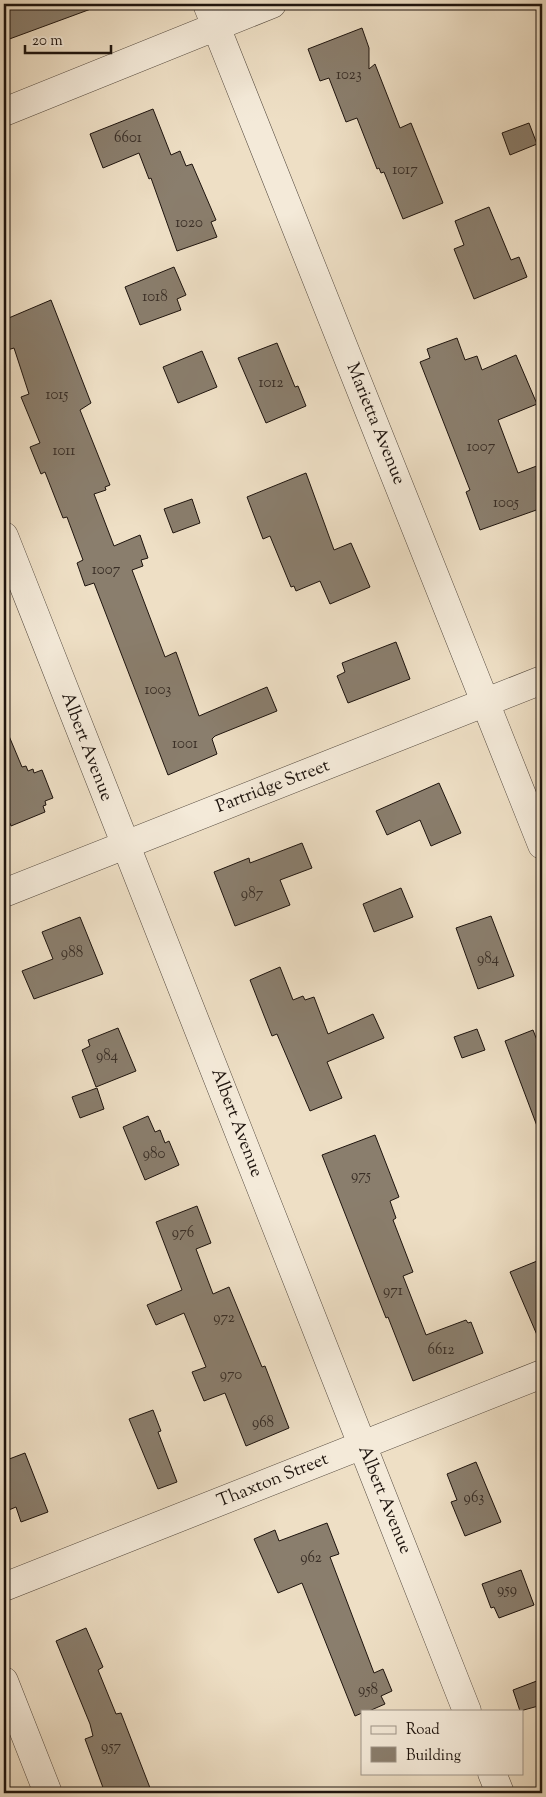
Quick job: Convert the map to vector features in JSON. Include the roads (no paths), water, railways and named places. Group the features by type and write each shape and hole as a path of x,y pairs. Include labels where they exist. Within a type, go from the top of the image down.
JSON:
{"street":[{"path":"4,112 212,15 272,4"},
{"name":"Marietta Avenue","path":"212,15 542,845"},
{"name":"Albert Avenue","path":"4,536 467,1710"},
{"name":"Partridge Street","path":"4,893 542,680"},
{"name":"Thaxton Street","path":"4,1587 542,1374"},
{"path":"4,1681 48,1793"},
{"path":"492,1774 500,1793"}]}
